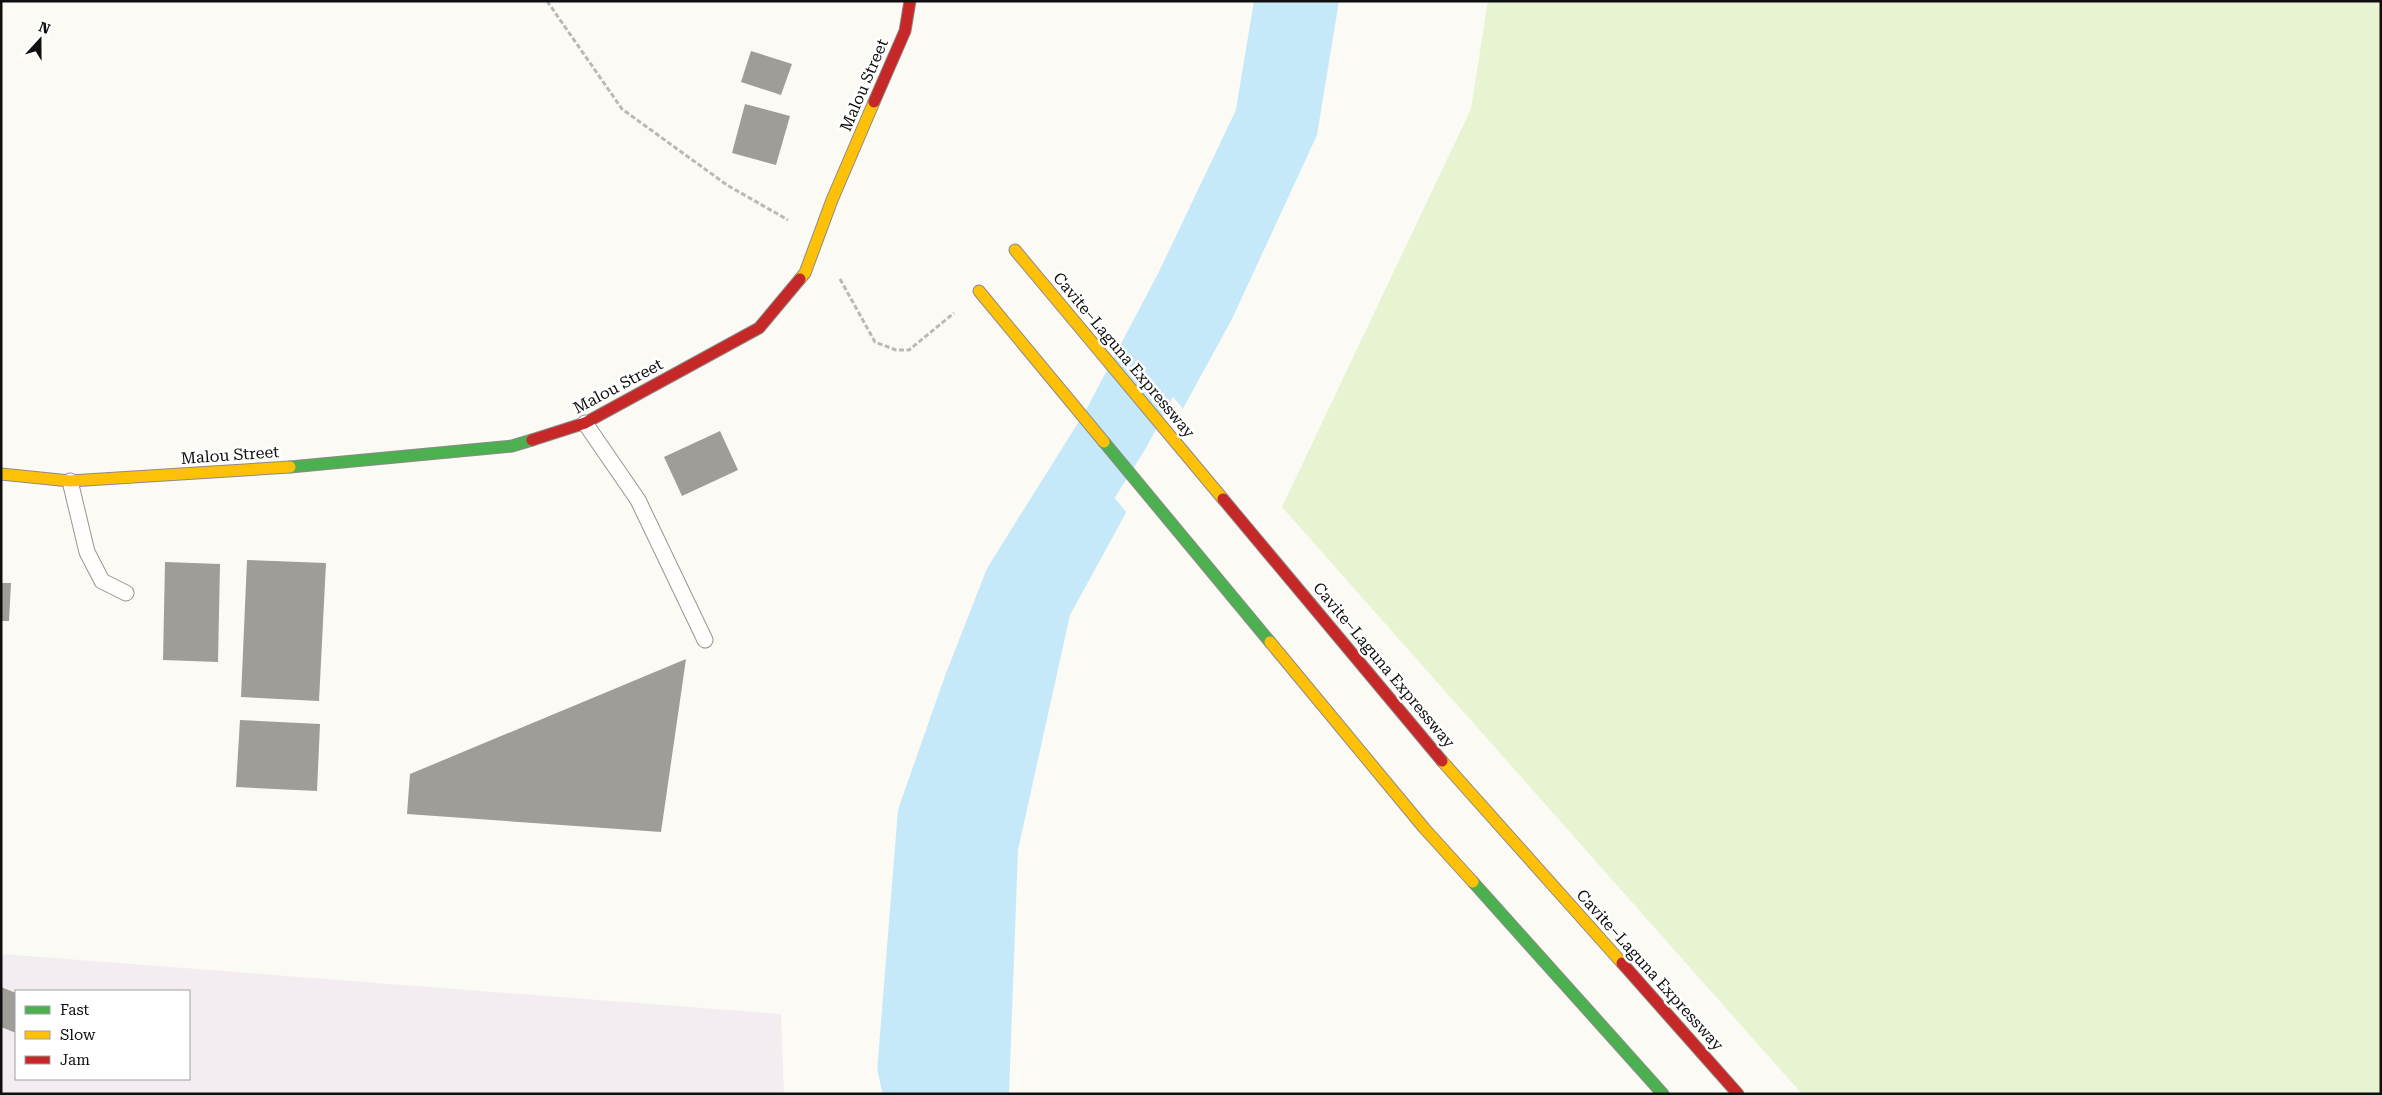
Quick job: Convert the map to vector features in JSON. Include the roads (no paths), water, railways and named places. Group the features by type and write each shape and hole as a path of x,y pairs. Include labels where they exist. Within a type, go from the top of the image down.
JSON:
{"main road":[{"name":"Malou Street","path":"1,474 70,481 326,465 512,446 585,423 759,328 805,273 832,200 905,31 910,1"},
{"name":"Cavite–Laguna Expressway","path":"1015,250 1456,777 1738,1094"},
{"path":"980,291 1424,828 1663,1094"}],"lane":[{"path":"585,423 638,500 704,640"},
{"path":"70,481 87,552 102,581 126,594"}],"water":[{"path":"1290,1 1339,1 1317,135 1232,319 1070,615 1018,850 1009,1094 919,1094 913,1067 933,817 1018,584 1116,429 1191,287 1270,121"}],"waterway":[{"path":"919,1094 913,1067 933,817 978,689 1019,584 1116,429 1191,287 1270,121 1290,1"}]}
